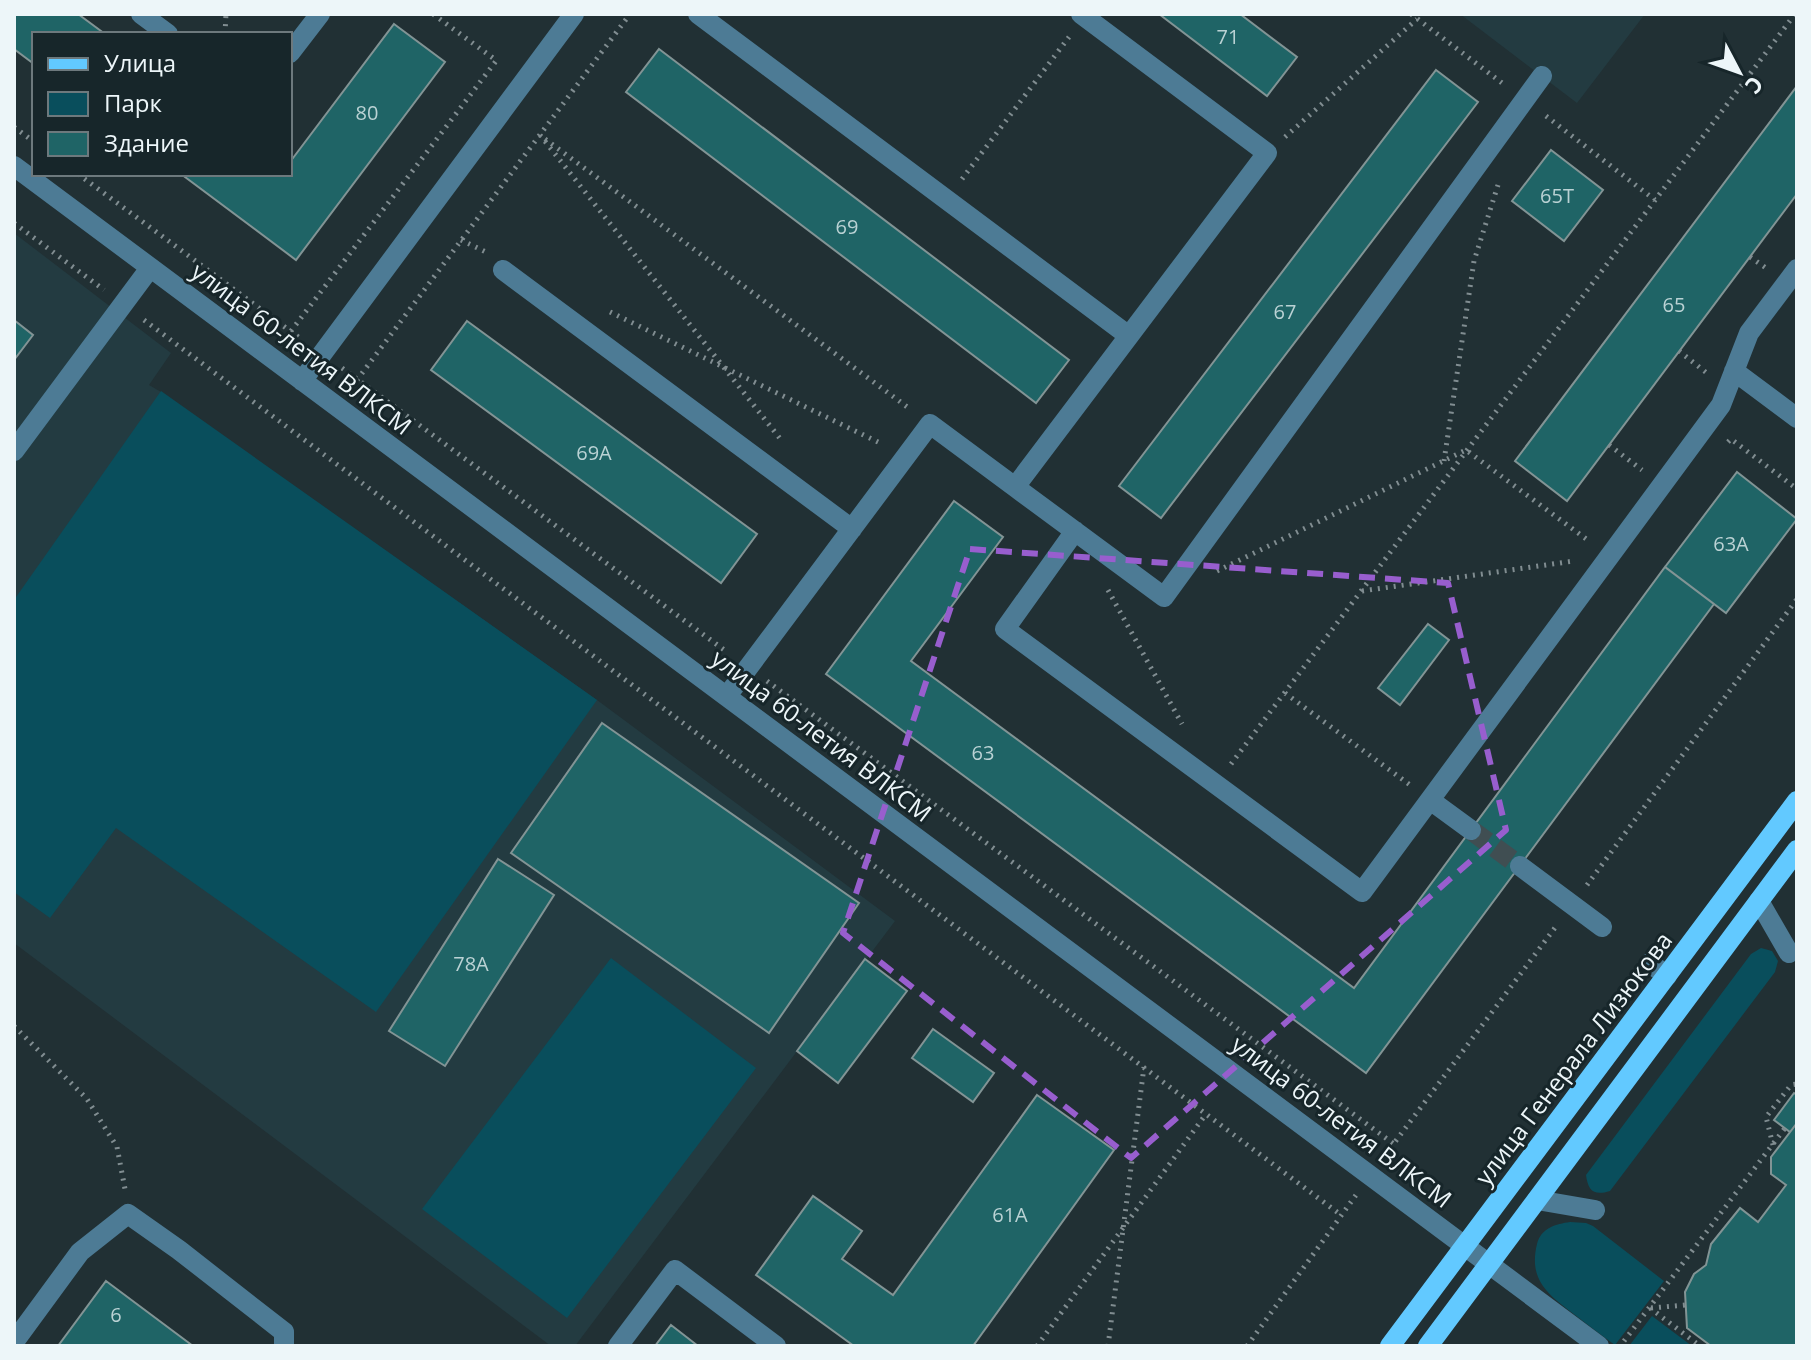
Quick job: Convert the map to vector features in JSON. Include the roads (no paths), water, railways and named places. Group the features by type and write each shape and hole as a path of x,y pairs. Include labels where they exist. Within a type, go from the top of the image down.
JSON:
{"main road":[{"name":"улица Генерала Лизюкова","path":"1390,1346 1797,801"},
{"path":"1428,1346 1797,850"}],"street":[{"path":"141,14 165,32"},
{"path":"292,50 320,14"},
{"path":"302,381 574,14"},
{"path":"698,14 1129,336"},
{"path":"1015,487 1267,153 1083,15"},
{"path":"727,696 930,424 1164,597 1542,76"},
{"name":"улица 60-летия ВЛКСМ","path":"14,166 1599,1346"},
{"path":"14,451 150,268"},
{"path":"1075,531 1005,629 1362,892 1721,405 1749,333 1797,269"},
{"path":"503,270 852,529"},
{"path":"1734,371 1797,418"},
{"path":"1430,800 1471,830"},
{"path":"1520,866 1602,927"},
{"path":"1759,901 1789,953"},
{"path":"1650,963 1667,976"},
{"path":"1537,1200 1595,1210"},
{"path":"18,1329 80,1252 128,1214 284,1332 284,1346"},
{"path":"618,1346 675,1270 776,1346"}],"tunnel":[{"path":"1471,830 1520,866"}]}
